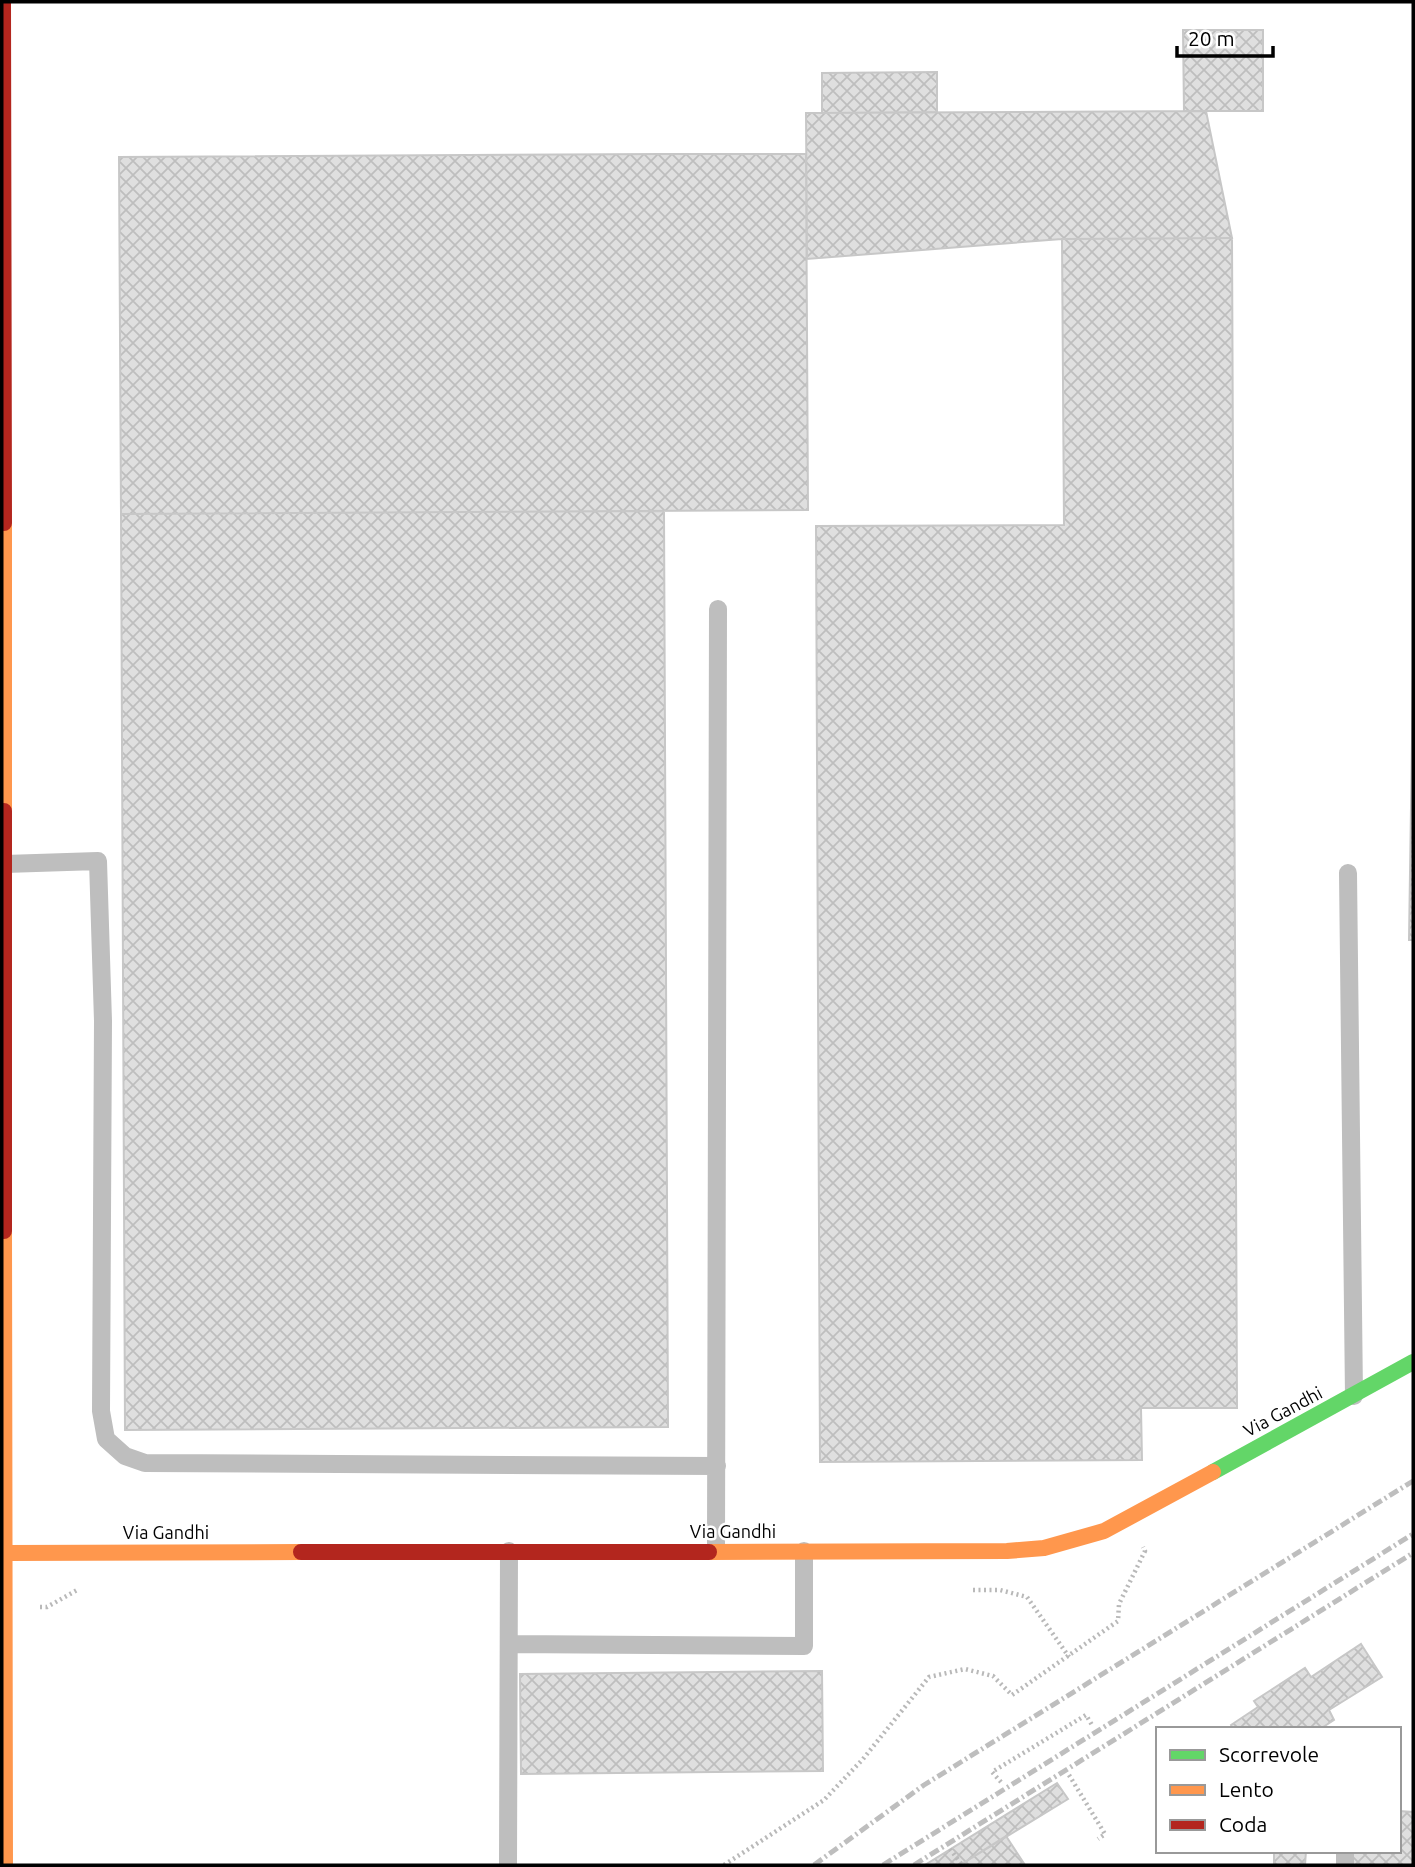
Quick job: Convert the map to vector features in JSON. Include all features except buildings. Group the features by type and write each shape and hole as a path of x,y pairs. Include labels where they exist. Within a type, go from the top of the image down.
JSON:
{"street":[{"path":"4,2 5,1865"},
{"name":"Via Gandhi","path":"6,1553 1007,1551 1044,1548 1104,1531 1413,1362"}],"lane":[{"path":"716,1551 718,609"},
{"path":"5,864 98,861 103,1021 101,1411 106,1439 125,1456 145,1463 717,1466"},
{"path":"1348,873 1354,1396"},
{"path":"508,1865 509,1551"},
{"path":"509,1644 804,1646 804,1551"}],"path":[{"path":"724,1865 824,1800 863,1759 929,1677 965,1670 975,1671 993,1676 1012,1695 1118,1621 1119,1604 1146,1551 1128,1518"},
{"path":"6,1609 47,1607 86,1585"},
{"path":"972,1590 1000,1590 1027,1597 1069,1657"},
{"path":"1001,1782 992,1772 1086,1715 1093,1725"},
{"path":"1069,1775 1105,1834 1098,1839"},
{"path":"950,1849 962,1865"}],"railway":[{"path":"814,1865 924,1785 1413,1481"},
{"path":"883,1865 1413,1534"},
{"path":"914,1865 1413,1553"}],"traffic: fast":[{"path":"1213,1472 1413,1362"}],"traffic: slow":[{"path":"4,523 4,811"},
{"path":"4,1231 5,1865"},
{"path":"709,1552 1007,1551 1044,1548 1104,1531 1213,1472"},
{"path":"6,1553 301,1552"}],"traffic: jam":[{"path":"3,2 4,523"},
{"path":"4,811 4,1231"},
{"path":"301,1552 709,1552"}]}
